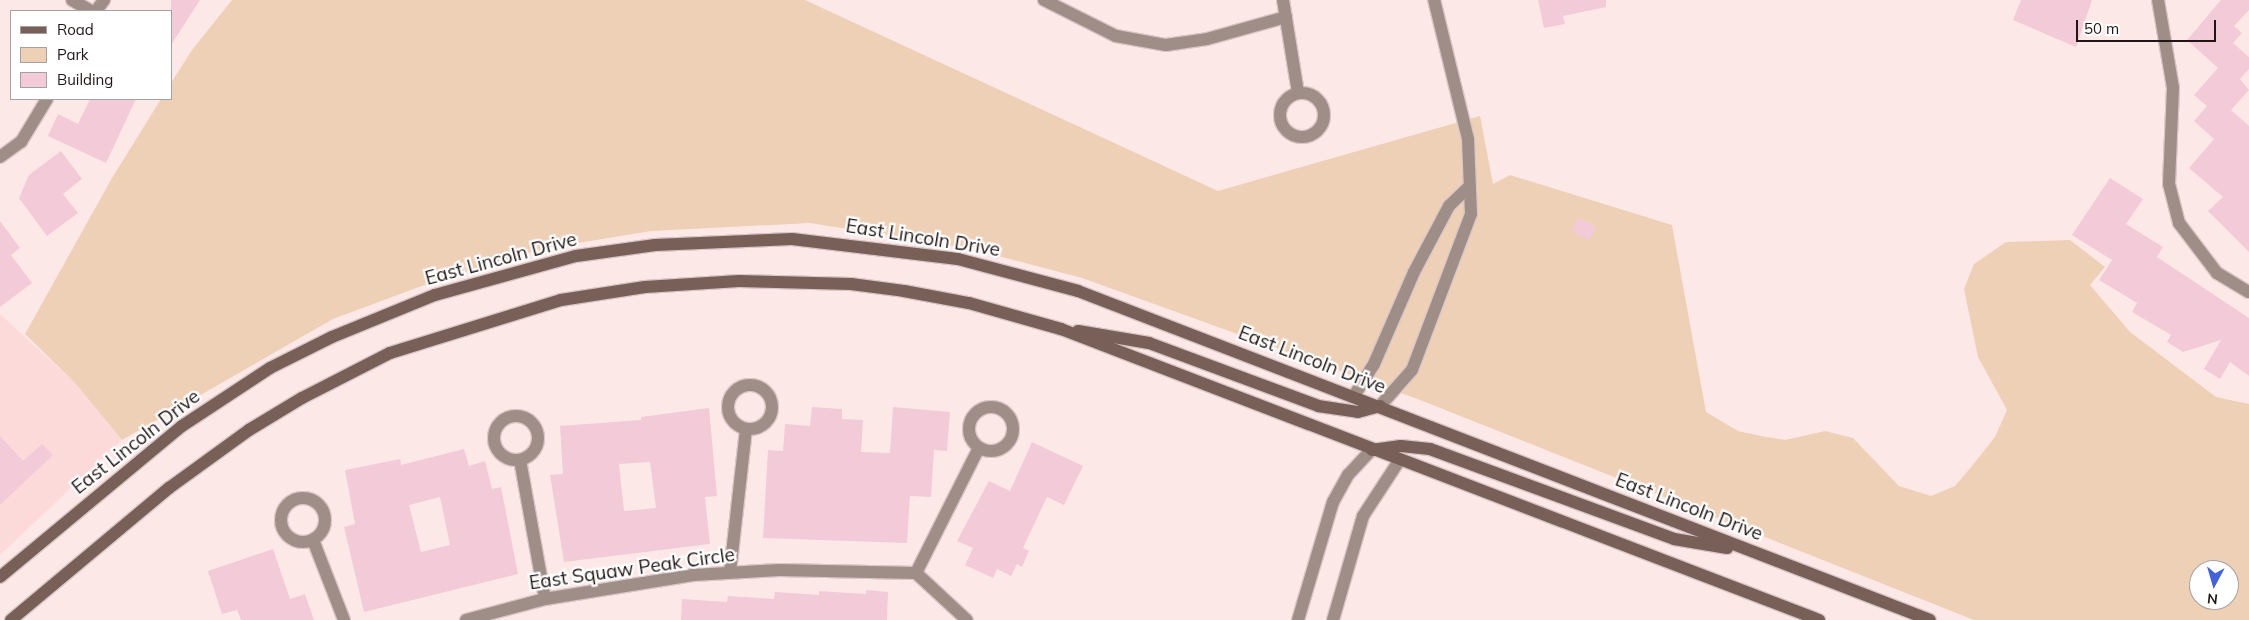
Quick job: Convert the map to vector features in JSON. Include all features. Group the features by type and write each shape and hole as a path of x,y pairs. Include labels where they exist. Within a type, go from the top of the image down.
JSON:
{"main road":[{"name":"East Lincoln Drive","path":"0,576 182,426 270,368 435,295 576,256 655,245 740,239 860,244 958,259 1078,291 1380,406 1930,620"},
{"path":"11,620 169,488 302,398 390,353 552,303 674,285 739,281 843,284 969,303 1061,329 1370,451 1819,620"},
{"path":"1061,329 1120,335 1318,406 1358,412 1380,406"},
{"path":"1370,451 1400,446 1430,449 1674,539 1752,551"}],"street":[{"path":"72,0 89,10"},
{"path":"1044,0 1116,36 1166,45 1206,39 1286,17"},
{"path":"1284,0 1298,93"},
{"path":"1380,406 1412,370 1449,280 1471,214 1468,187 1468,139 1434,0"},
{"path":"2158,0 2173,88 2169,184 2179,223 2217,274 2249,292"},
{"path":"0,157 21,142 46,100"},
{"path":"1354,396 1374,364 1414,272 1449,206 1468,187"},
{"path":"730,572 746,429"},
{"path":"967,620 916,573 979,448"},
{"path":"1298,620 1333,502 1348,475 1370,451"},
{"path":"520,460 545,599"},
{"path":"1333,620 1363,516 1400,461"},
{"path":"313,540 344,620"},
{"name":"East Squaw Peak Circle","path":"466,620 545,599 730,572 916,573"}],"shaded area":[{"path":"0,314 75,383 122,440 0,555"}],"green space":[{"path":"232,0 805,0 1218,191 1480,116 1493,184 1510,175 1672,225 1706,412 1738,431 1761,436 1785,440 1825,431 1853,438 1899,486 1931,496 1955,486 1995,437 2007,410 1978,357 1964,289 1974,264 2006,242 2070,240 2105,267 2090,285 2130,332 2216,397 2249,404 2249,620 1974,620 1420,400 1082,278 972,249 810,223 651,231 542,249 427,284 333,319 122,440 75,383 25,334 112,178 160,100 172,100 172,81 192,50"}],"building":[{"path":"171,0 200,0 172,43 172,10"},
{"path":"1538,0 1606,0 1606,7 1563,16 1565,24 1544,28"},
{"path":"2021,0 2092,0 2076,47 2013,20"},
{"path":"2221,0 2249,0 2249,10 2234,26 2242,33 2233,43 2249,57 2249,69 2240,79 2249,90 2231,110 2249,126 2249,252 2208,211 2223,197 2189,168 2214,139 2194,121 2207,106 2194,95 2218,68 2187,40"},
{"path":"90,100 136,100 106,163 48,136 58,114 78,124"},
{"path":"61,151 82,179 63,194 78,213 47,236 19,198 29,175"},
{"path":"2110,178 2143,199 2126,224 2163,247 2157,257 2249,318 2249,376 2230,362 2220,379 2204,369 2221,340 2183,352 2167,342 2171,335 2132,312 2137,303 2099,280 2112,260 2072,235"},
{"path":"1578,218 1596,227 1589,240 1571,231"},
{"path":"0,221 20,248 11,255 32,283 0,307"},
{"path":"812,407 842,409 842,419 863,420 861,452 890,453 893,407 950,412 947,451 934,450 931,497 910,496 907,543 763,538 768,450 783,451 785,424 810,426"},
{"path":"709,408 717,496 705,497 710,544 564,562 550,475 563,474 560,426 641,420 641,417","holes":["650,462 656,508 624,511 619,464"]},
{"path":"0,436 23,461 42,444 53,455 0,505"},
{"path":"1032,442 1083,466 1064,505 1047,497 1023,548 1029,551 1022,567 1017,564 1011,576 997,569 993,578 965,565 973,548 957,541 989,481 1010,491"},
{"path":"464,449 469,466 485,461 492,489 501,487 518,574 364,612 344,527 355,524 345,470 400,459 401,465","holes":["440,497 450,545 421,552 409,505"]},
{"path":"273,549 290,599 305,594 314,620 241,620 237,610 222,614 208,571"},
{"path":"866,590 888,592 887,620 681,620 682,599 727,602 728,596 774,599 775,592 819,595 819,591 866,594"}]}
